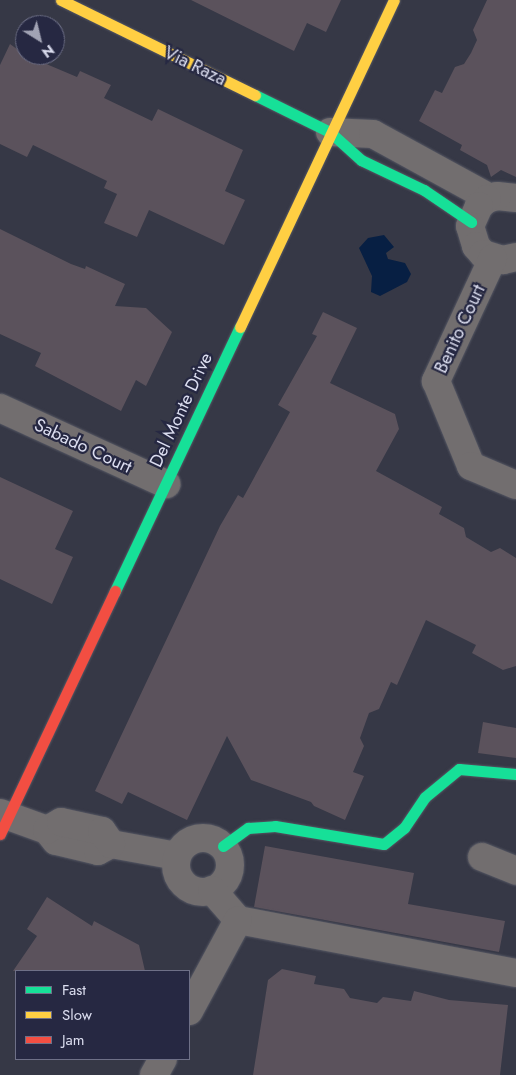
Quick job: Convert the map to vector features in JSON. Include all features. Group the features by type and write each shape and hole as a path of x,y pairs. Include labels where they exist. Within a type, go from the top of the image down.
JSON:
{"street":[{"name":"Via Raza","path":"61,0 330,132 361,160 424,190 471,222"},
{"name":"Del Monte Drive","path":"3,821 166,484 330,132 394,0"},
{"name":"Via Raza","path":"330,132 373,134 503,198"},
{"path":"503,198 479,206 471,222 476,246 505,258"},
{"name":"Benito Court","path":"505,258 436,381 471,466 516,485"},
{"name":"Sabado Court","path":"0,408 166,484"},
{"path":"223,846 248,828 275,826 384,844 404,828 425,797 459,769 516,774"},
{"path":"3,821 47,830 61,822 102,831 111,844 177,856"},
{"path":"197,838 212,839 223,846 229,858 229,871 222,883 212,890 188,888 180,879 177,856 185,844 197,838"},
{"path":"482,857 516,871"},
{"path":"212,890 238,920 516,973"},
{"path":"190,1009 238,920"},
{"path":"154,1075 162,1060"}],"water":[{"path":"384,235 394,247 386,253 388,259 405,263 411,274 407,282 380,296 371,292 372,276 359,248 368,238"}],"building":[{"path":"191,0 341,0 326,32 307,23 294,51"},
{"path":"487,0 516,0 516,177 501,170 491,177 487,165 460,150 462,145 419,121 435,90 442,93 455,67 464,64 471,53 477,40 473,30"},
{"path":"10,44 15,48 15,65 49,65 77,77 80,71 111,85 104,98 152,121 158,109 243,150 225,191 245,200 224,245 149,210 137,237 104,223 117,194 104,188 107,181 33,145 27,157 0,144 0,65"},
{"path":"0,229 71,264 85,269 86,266 125,284 115,306 146,308 172,332 146,386 136,380 121,411 35,366 41,353 0,334"},
{"path":"323,312 357,328 330,383 395,414 399,429 376,471 442,507 439,514 464,528 466,537 491,552 500,548 516,558 516,666 503,670 472,653 476,645 426,620 397,685 391,682 379,709 369,713 360,738 364,746 353,772 364,776 345,820 314,806 311,802 251,780 227,736 187,820 128,792 122,804 95,791 220,526 238,495 243,498 290,412 278,405 317,336 312,334"},
{"path":"0,477 73,511 55,549 73,557 52,604 0,579"},
{"path":"483,722 516,728 516,758 478,753"},
{"path":"265,846 414,873 408,904 505,921 499,952 254,907"},
{"path":"47,897 92,926 94,921 139,945 145,970 13,971 37,936 27,929"},
{"path":"282,969 316,976 314,984 344,989 350,998 377,1003 383,997 411,1001 414,991 449,1000 508,1005 500,1075 253,1075 268,980"}],"traffic: fast":[{"path":"255,95 330,132 361,160 424,190 471,222"},
{"path":"115,591 240,327"},
{"path":"223,846 248,828 275,826 384,844 404,828 425,797 459,769 516,774"}],"traffic: slow":[{"path":"61,0 255,95"},
{"path":"240,327 394,0"}],"traffic: jam":[{"path":"0,834 115,591"}]}
